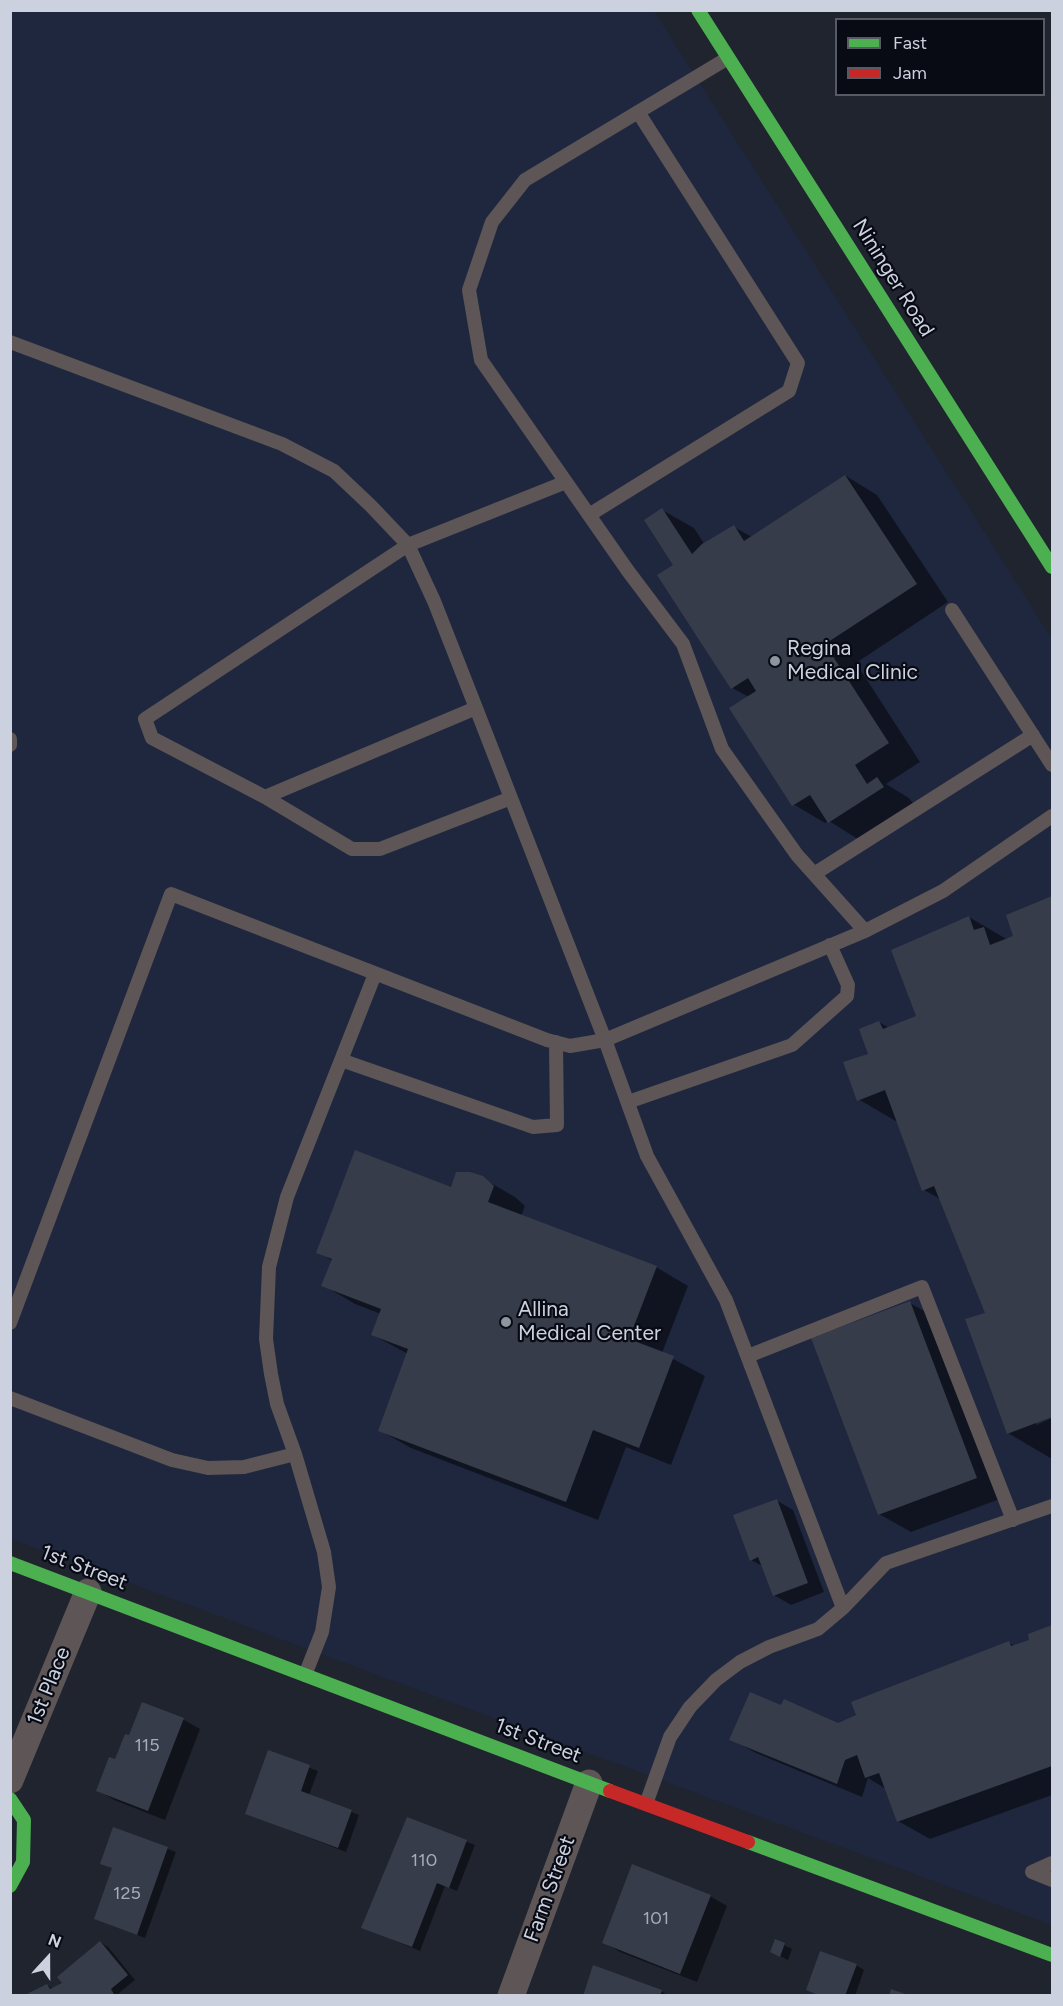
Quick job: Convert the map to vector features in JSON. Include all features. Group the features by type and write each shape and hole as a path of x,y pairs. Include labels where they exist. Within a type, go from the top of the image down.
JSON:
{"street":[{"name":"Nininger Road","path":"698,10 1053,567"},
{"name":"1st Street","path":"10,1563 589,1783 1053,1955"},
{"name":"1st Place","path":"10,1780 88,1592"},
{"name":"Farm Street","path":"511,1995 589,1783"},
{"path":"10,1799 24,1820 23,1862 10,1886"}],"lane":[{"path":"728,58 525,180 492,222 469,290 482,360 628,571 683,644 722,749 797,855 865,931"},
{"path":"589,515 789,391 798,363 638,112"},
{"path":"10,342 282,444 334,471 408,544 434,601 476,708 605,1040 647,1156 726,1300 843,1608"},
{"path":"511,798 380,849 352,849 265,797 152,738 145,719 408,544 566,482"},
{"path":"952,610 1053,765"},
{"path":"265,797 476,708"},
{"path":"814,874 1033,735"},
{"path":"10,739 10,746"},
{"path":"10,1323 171,894 547,1040 570,1046 605,1040 865,931 944,891 1053,816"},
{"path":"628,1102 792,1045 847,996 848,985 830,945"},
{"path":"305,1675 322,1632 329,1587 324,1552 295,1454 277,1404 266,1339 269,1266 287,1197 375,974"},
{"path":"341,1060 533,1127 558,1125 556,1042"},
{"path":"748,1356 922,1287 1013,1520"},
{"path":"10,1398 172,1460 208,1468 244,1467 295,1454"},
{"path":"646,1804 670,1737 690,1707 716,1680 740,1662 769,1647 818,1629 843,1608 886,1563 1053,1506"},
{"path":"1053,1863 1032,1872 1053,1880"}],"shaded area":[{"path":"10,11 654,11 1052,639 1052,1925 11,1539"}],"building":[{"name":"Regina Medical Clinic","path":"845,475 917,584 825,644 889,743 855,765 867,784 877,777 884,787 828,823 810,795 792,806 729,708 756,691 748,678 731,689 657,575 673,565 644,520 662,508 692,554 702,544 734,525 744,541"},
{"path":"1052,896 1052,1417 1007,1434 965,1319 985,1313 934,1186 922,1191 885,1090 857,1101 843,1062 868,1054 859,1029 879,1021 883,1029 916,1016 891,950 969,916 974,930 984,927 990,945 1013,936 1006,915"},
{"name":"Allina Medical Center","path":"355,1150 451,1187 456,1172 470,1172 483,1176 494,1186 488,1202 657,1266 629,1339 674,1356 639,1448 593,1430 566,1502 378,1431 408,1349 371,1335 381,1309 321,1286 332,1259 316,1253"},
{"path":"910,1301 977,1478 878,1515 811,1338"},
{"path":"777,1499 808,1583 773,1596 758,1557 750,1561 733,1515"},
{"path":"1052,1625 1052,1766 897,1822 879,1773 865,1778 857,1755 845,1760 837,1784 729,1740 750,1692 781,1705 784,1699 838,1723 856,1715 851,1702 1009,1641 1011,1646 1029,1640 1028,1634"},
{"path":"142,1702 184,1718 148,1811 96,1791 109,1757 115,1759 125,1734 129,1735"},
{"path":"268,1750 310,1765 301,1791 352,1810 338,1848 245,1814"},
{"path":"407,1817 467,1840 449,1888 437,1883 412,1947 361,1928"},
{"path":"113,1827 168,1847 137,1935 94,1919 112,1868 100,1864"},
{"path":"632,1864 711,1895 680,1974 602,1943"},
{"path":"775,1939 785,1943 780,1957 770,1952"},
{"path":"100,1941 128,1975 111,1989 115,1996 23,1996 47,1984 50,1989 62,1983 57,1977"},
{"path":"820,1951 857,1964 845,1996 820,1996 806,1990"},
{"path":"593,1965 662,1990 660,1996 583,1996"},
{"path":"891,1989 908,1995 908,1996 889,1996"}],"traffic: fast":[{"path":"698,10 1052,567"},
{"path":"10,1563 610,1791"},
{"path":"10,1799 24,1820 23,1862 10,1886"},
{"path":"748,1842 1052,1955"}],"traffic: jam":[{"path":"610,1791 748,1842"}],"place":[{"name":"Regina Medical Clinic","path":"775,661"},
{"name":"Allina Medical Center","path":"506,1322"}]}
